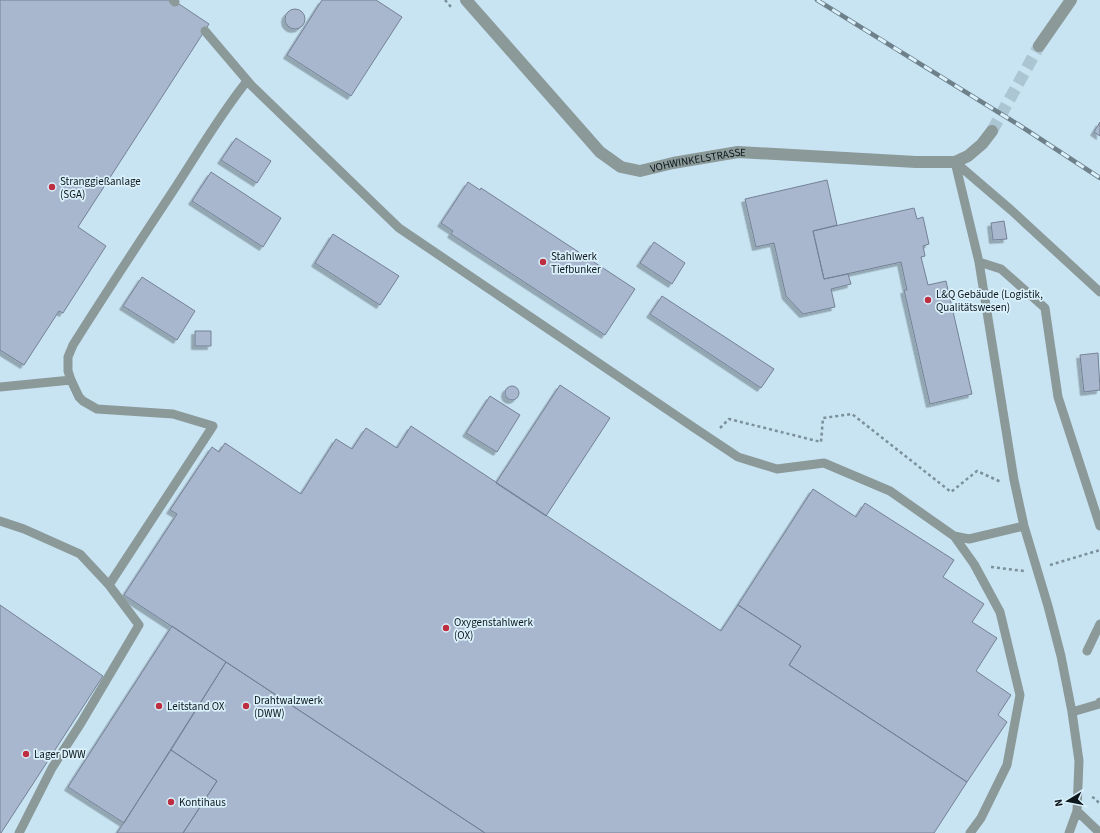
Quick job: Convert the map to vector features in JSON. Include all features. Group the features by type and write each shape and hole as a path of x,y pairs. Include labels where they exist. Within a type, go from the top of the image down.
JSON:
{"street":[{"name":"VOHWINKELSTRASSE","path":"466,0 600,152 621,167 640,171 673,163 738,152 916,162 955,162 968,156 982,144 992,131"},
{"path":"1039,46 1071,0"}],"lane":[{"path":"205,31 247,81 399,228 711,439 738,457 777,469 824,463 890,491 954,536 974,564 1000,612 1020,695 1007,765 981,818 970,833"},
{"path":"109,585 213,426 174,414 97,410 79,397 68,371 68,357 73,345 229,104 247,81"},
{"path":"955,162 979,262 1016,488 1024,526 1061,656 1072,712 1079,761 1077,811 1069,833"},
{"path":"955,162 1017,215 1100,292"},
{"path":"979,262 1001,269 1045,308 1058,397 1100,526"},
{"path":"0,387 71,380"},
{"path":"0,522 24,528 80,554 109,585 139,625 89,710 52,768 19,833"},
{"path":"954,536 968,539 1024,526"},
{"path":"1087,651 1100,624"},
{"path":"1072,712 1100,705"},
{"path":"1077,811 1100,833"}],"path":[{"path":"711,439 729,419 821,442 823,418 852,414 951,492 977,471 1016,488"}],"building":[{"name":"Stranggießanlage (SGA)","path":"0,0 173,0 209,24 78,227 106,246 63,313 59,311 24,365 0,350"},
{"path":"322,0 376,0 402,17 351,96 287,55"},
{"path":"295,9 302,12 305,19 302,26 295,29 288,26 285,19 288,12"},
{"path":"1100,122 1100,136 1094,132"},
{"path":"236,138 271,161 257,183 221,160"},
{"path":"211,172 281,218 263,247 192,201"},
{"path":"827,180 837,225 813,231 824,279 848,274 851,284 831,289 835,307 803,314 786,296 774,243 756,247 745,199"},
{"name":"Stahlwerk Tiefbunker","path":"468,182 480,190 481,188 635,289 605,335 451,234 453,231 441,223"},
{"name":"L&Q Gebäude (Logistik, Qualitätswesen)","path":"914,208 917,219 923,217 929,244 923,246 925,256 921,257 928,285 946,281 972,394 930,404 904,290 907,290 901,262 824,279 813,231"},
{"path":"1004,221 1007,239 993,240 991,223"},
{"path":"333,234 399,276 380,305 315,263"},
{"path":"654,242 685,263 672,284 640,263"},
{"path":"142,277 195,311 177,340 123,306"},
{"path":"662,296 774,369 761,388 650,314"},
{"path":"195,331 211,331 211,346 195,346"},
{"path":"1098,353 1100,390 1084,392 1080,355"},
{"path":"560,385 610,418 546,516 496,483"},
{"path":"509,386 515,386 519,390 519,396 515,400 509,400 505,396 505,390"},
{"path":"490,396 520,415 497,452 466,433"},
{"name":"Oxygenstahlwerk (OX)","path":"411,426 721,631 738,605 801,646 789,665 967,782 934,833 485,833 124,595 177,514 170,510 212,447 219,452 225,443 301,494 336,439 352,449 366,428 397,448"},
{"path":"813,489 856,517 865,503 954,560 943,577 984,604 972,622 997,638 976,671 1011,695 998,715 1007,722 967,782 789,665 801,646 738,605"},
{"name":"Lager DWW","path":"0,605 103,676 1,833 0,833"},
{"name":"Leitstand OX","path":"172,626 226,662 124,823 68,787"},
{"name":"Drahtwalzwerk (DWW)","path":"226,662 485,833 183,833 217,781 171,750"},
{"name":"Kontihaus","path":"171,750 217,781 183,833 117,833"}],"tunnel":[{"path":"992,131 1039,46"}],"railway":[{"path":"817,0 1019,125 1100,178"}],"place":[{"name":"Stranggießanlage (SGA)","path":"52,187"},
{"name":"Stahlwerk Tiefbunker","path":"543,262"},
{"name":"L&Q Gebäude (Logistik, Qualitätswesen)","path":"928,300"},
{"name":"Oxygenstahlwerk (OX)","path":"446,628"},
{"name":"Leitstand OX","path":"159,706"},
{"name":"Drahtwalzwerk (DWW)","path":"246,706"},
{"name":"Lager DWW","path":"26,754"},
{"name":"Kontihaus","path":"171,802"}]}
